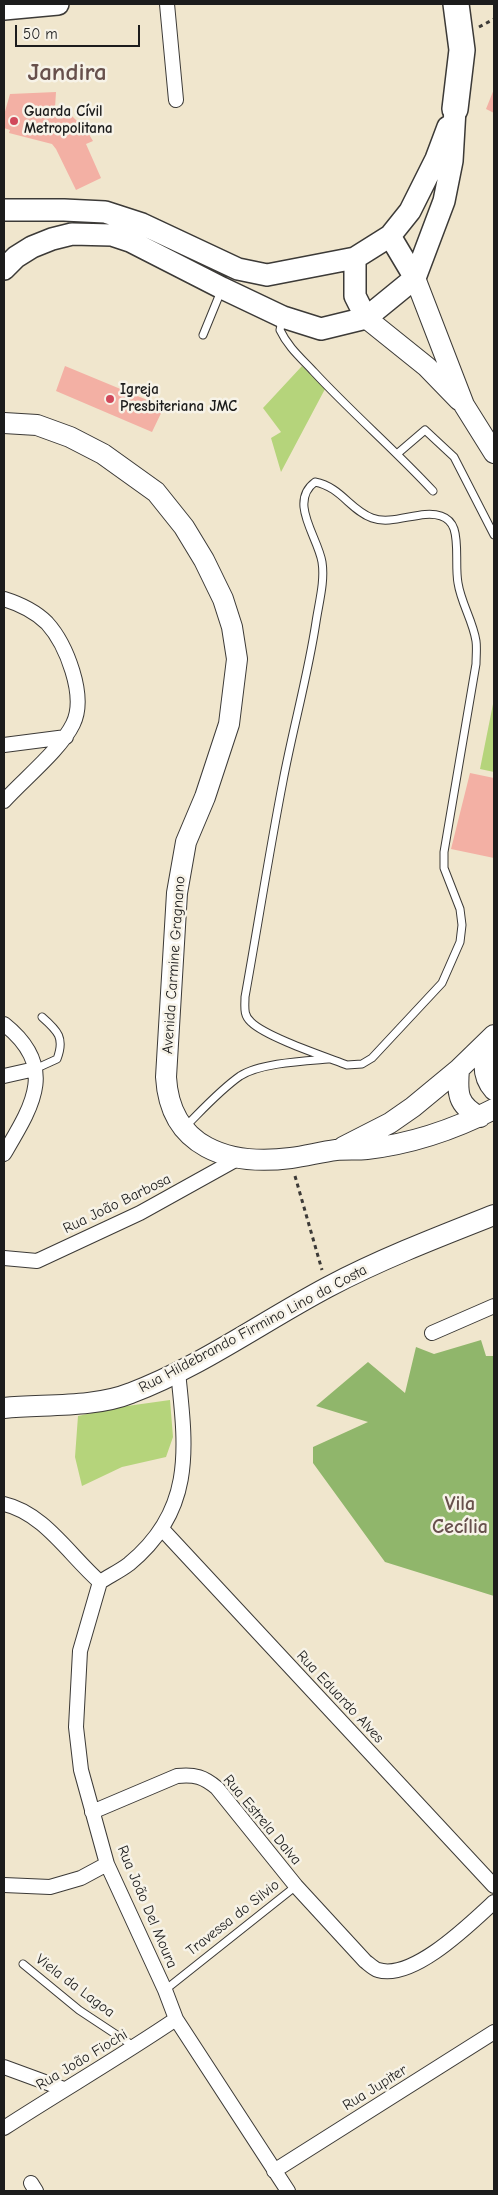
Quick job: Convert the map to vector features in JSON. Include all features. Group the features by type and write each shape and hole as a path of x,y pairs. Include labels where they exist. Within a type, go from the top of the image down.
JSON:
{"highway":[{"path":"455,108 462,50 458,10"}],"main road":[{"path":"4,9 58,4"},
{"path":"4,210 105,212 142,224 238,269 267,275 355,258 390,236 410,211 436,159 455,108"},
{"path":"4,269 16,257 32,247 52,239 72,234 112,235 130,241 283,317 321,329 366,318 415,278 444,202 452,161 455,108"},
{"path":"390,236 415,278"},
{"path":"355,258 355,296 366,318"}],"street":[{"path":"167,4 176,100"},
{"path":"415,278 464,405 494,453"},
{"path":"366,318 427,368 464,405"},
{"name":"Avenida Carmine Gragnano","path":"4,423 37,425 70,437 103,454 156,492 184,528 204,560 223,600 232,627 237,658 229,724 205,797 186,842 177,893 166,1078 167,1098 173,1113 198,1143 212,1150 239,1158 290,1158 404,1142 487,1113"},
{"path":"4,599 34,613 48,624 67,654 72,670 76,706 74,721 66,736 4,800"},
{"path":"4,745 66,736"},
{"path":"4,1024 18,1036 29,1052 35,1069 36,1091 29,1110 4,1154"},
{"path":"337,1150 405,1113 459,1069 491,1039"},
{"path":"491,1039 484,1073 487,1082 494,1090"},
{"path":"4,1076 35,1069"},
{"path":"459,1069 458,1085 461,1099 467,1110 487,1113"},
{"name":"Rua João Barbosa","path":"4,1258 37,1261 140,1213 239,1158"},
{"name":"Rua Hildebrando Firmino Lino da Costa","path":"4,1408 104,1400 130,1394 178,1372 327,1288 402,1252 494,1215"},
{"path":"432,1333 494,1306"},
{"path":"4,1504 25,1512 43,1524 79,1564 100,1582 128,1565 162,1529 176,1500 181,1479 183,1417 178,1372"},
{"name":"Rua Eduardo Alves","path":"162,1529 494,1886"},
{"name":"Rua João Del Moura","path":"100,1582 80,1651 76,1698 76,1727 81,1770 108,1864 165,1990 176,2019 288,2191"},
{"name":"Rua Estrela Dalva","path":"92,1812 177,1776 192,1774 205,1778 217,1788 296,1886 366,1961 378,1970 392,1971 412,1966 438,1950 494,1902"},
{"path":"4,1885 50,1887 81,1878 108,1864"},
{"name":"Rua João Fiochi","path":"4,2128 64,2089 135,2047 176,2019"},
{"name":"Rua Jupiter","path":"274,2171 494,2032"},
{"path":"4,2067 64,2089"}],"lane":[{"path":"203,335 222,288"},
{"path":"283,317 280,330 289,346 346,407 397,454 433,491"},
{"path":"397,454 425,430 454,457 494,535"},
{"path":"184,1128 213,1098 241,1075 266,1067 299,1061 331,1059 347,1065 362,1064 372,1058 442,983 460,942 462,925 460,909 444,868 444,852 476,664 476,642 458,582 455,531 451,522 441,516 433,515 387,520 373,518 360,511 337,490 325,484 315,482 307,488 303,498 304,510 322,560 323,579 314,635 283,781 247,987 245,1013 250,1022 262,1031 331,1059"},
{"path":"35,1069 57,1060 62,1047 57,1030 42,1017"},
{"name":"Travessa do Silvio","path":"165,1990 296,1886"},
{"name":"Viela da Lagoa","path":"23,1964 79,2010 135,2047"}],"path":[{"path":"290,1158 327,1288"}],"green space":[{"path":"302,366 325,389 281,472 271,438 281,432 263,408"},
{"path":"494,699 494,772 480,769"},
{"path":"481,1340 486,1356 494,1356 494,1596 385,1562 313,1463 313,1447 368,1422 316,1406 368,1362 405,1393 416,1347 434,1354"},
{"path":"170,1400 173,1437 166,1457 122,1467 82,1486 75,1457 78,1416 120,1407"}],"building":[{"path":"494,89 494,113 486,109"},
{"path":"56,92 55,108 72,116 87,131 93,141 86,144 101,178 76,190 52,144 9,133 10,130 4,128 4,115 10,94"},
{"name":"Igreja Presbiteriana JMC","path":"65,366 164,407 152,432 56,391"},
{"path":"470,773 494,778 494,858 451,849"}],"place":[{"name":"Guarda Cívil Metropolitana","path":"14,121"},
{"name":"Igreja Presbiteriana JMC","path":"110,399"}],"district":[{"name":"Jandira","path":"67,73"},
{"name":"Vila Cecília","path":"460,1516"}]}
